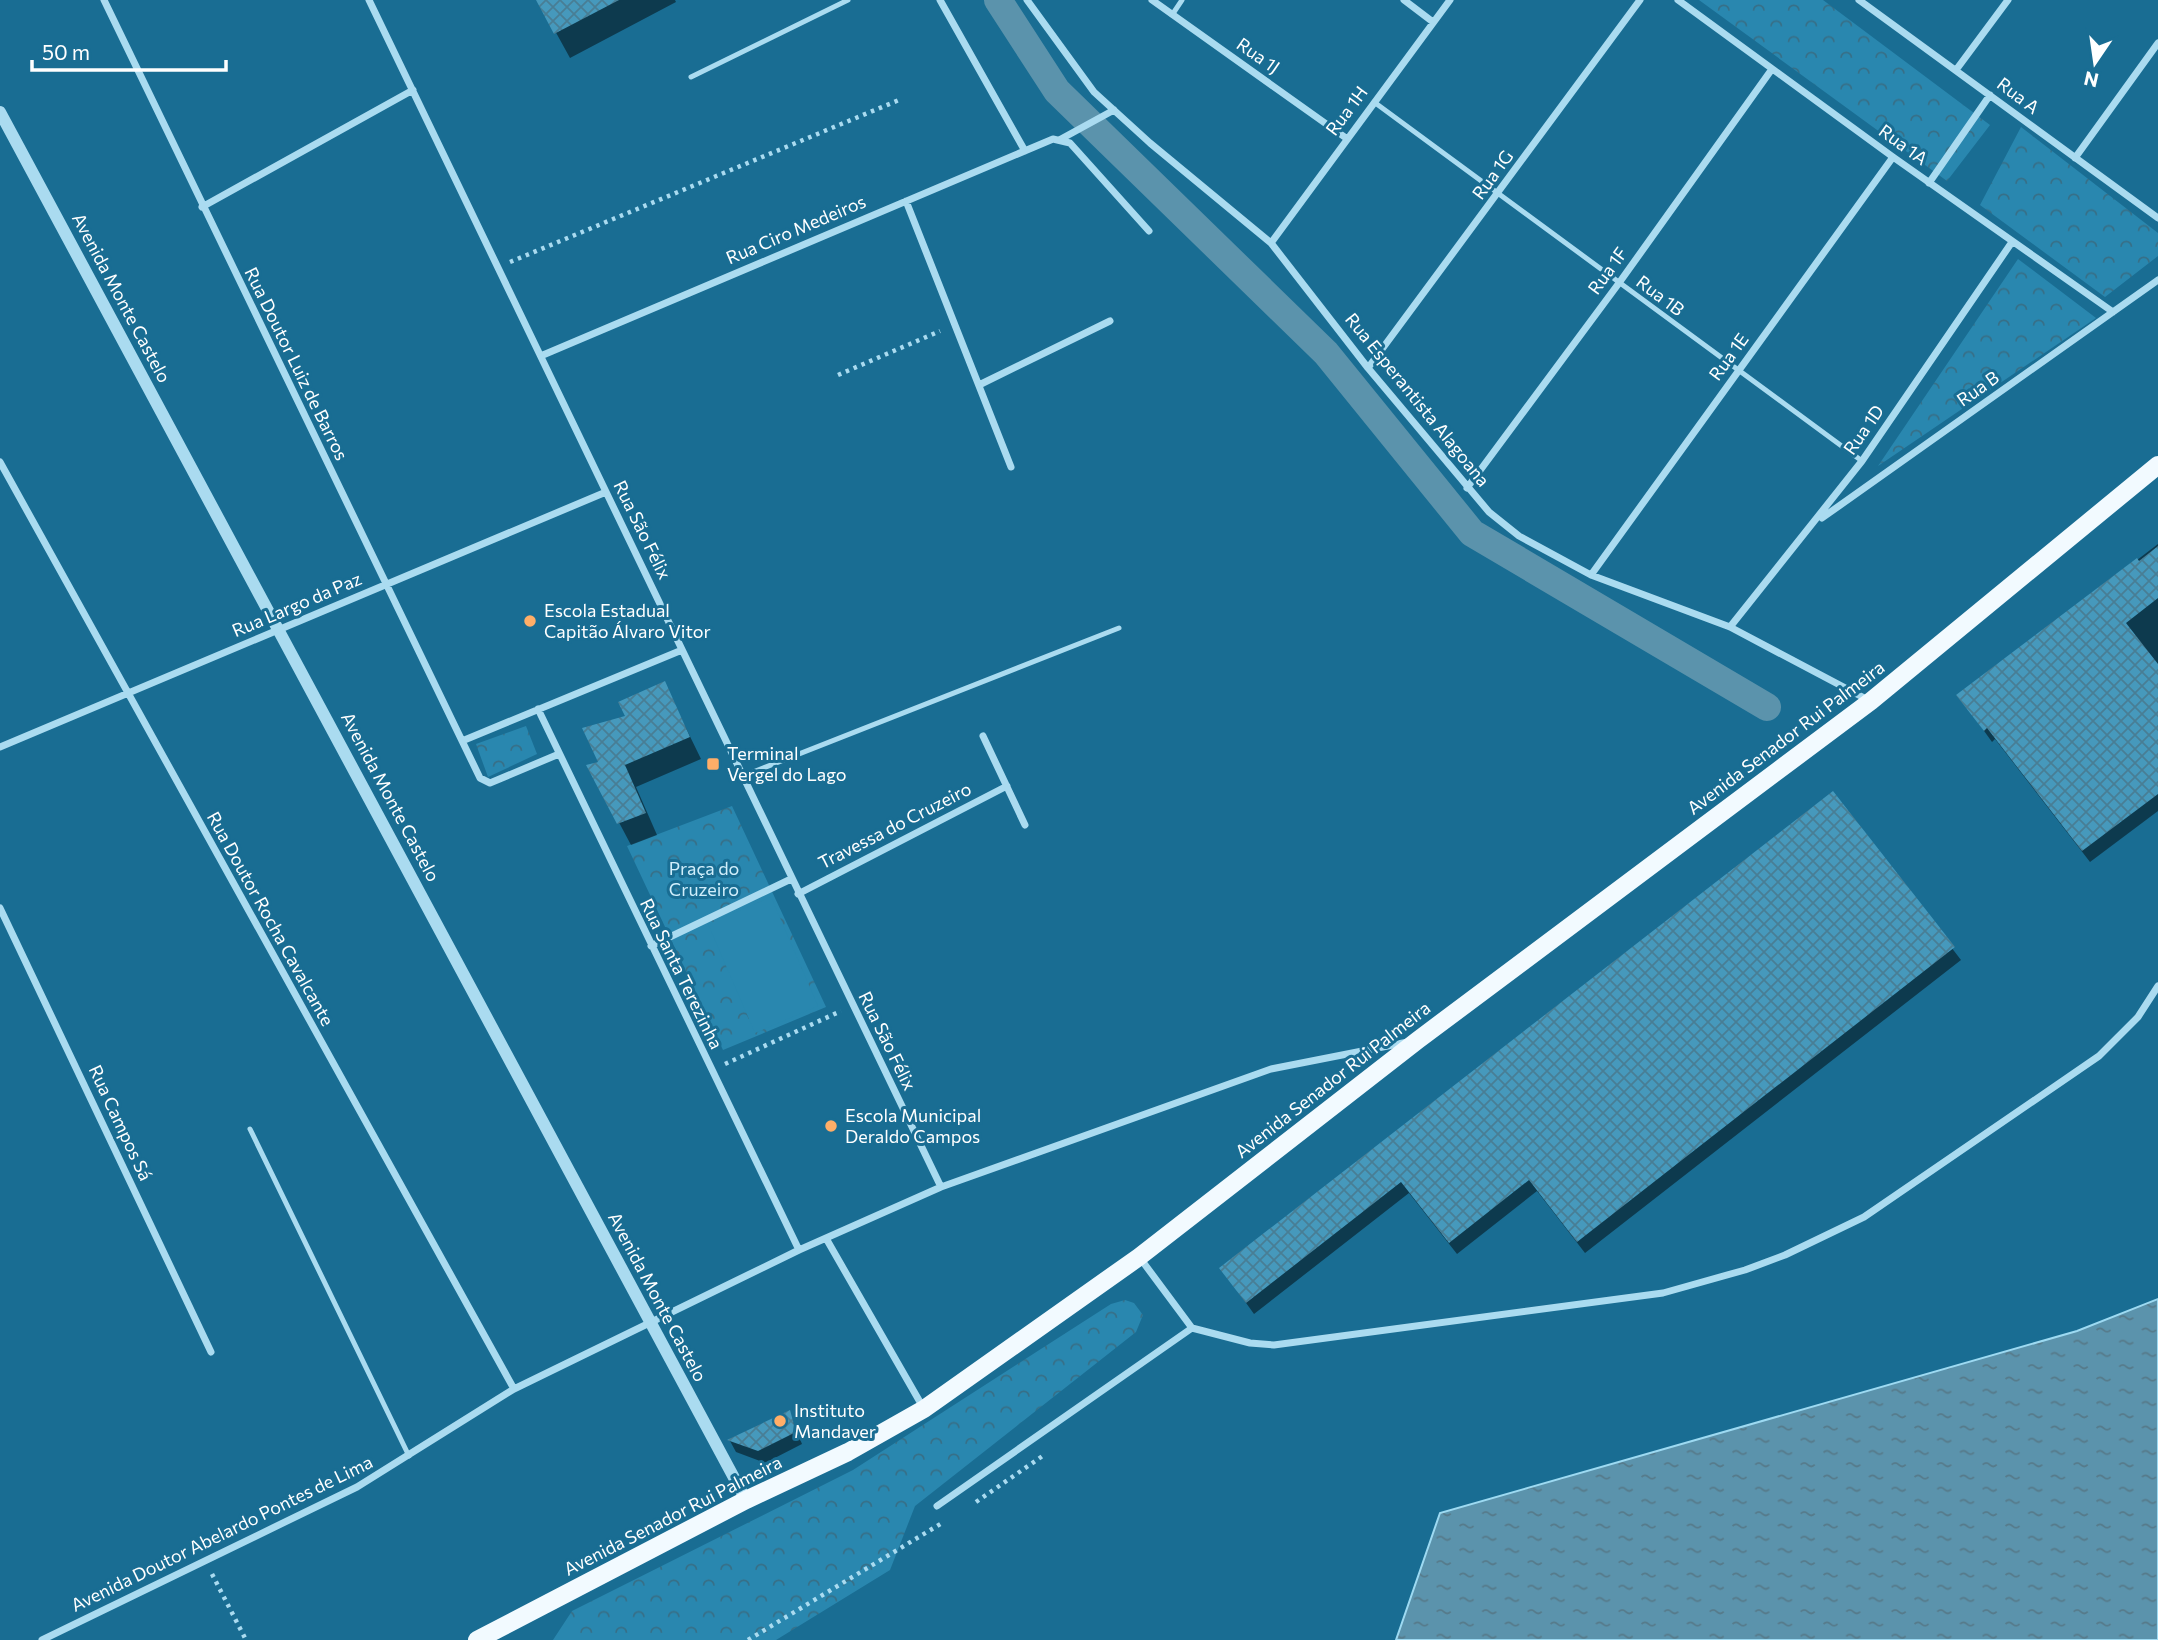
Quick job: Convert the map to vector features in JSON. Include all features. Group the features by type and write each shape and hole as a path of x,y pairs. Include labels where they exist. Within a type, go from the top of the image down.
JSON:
{"main road":[{"name":"Avenida Senador Rui Palmeira","path":"477,1640 746,1500 848,1452 924,1409 1139,1257 1418,1040 1871,702 2158,465"}],"street":[{"name":"Rua Doutor Luiz de Barros","path":"104,0 385,585 461,741 485,783 559,754"},
{"name":"Rua São Félix","path":"369,0 543,355 798,894 941,1187"},
{"path":"940,0 1025,151"},
{"name":"Rua Esperantista Alagoana","path":"1027,0 1069,59 1114,110 1271,243 1368,368 1489,512 1519,536 1591,575 1730,628 1871,702"},
{"name":"Rua 1J","path":"1152,0 1346,138"},
{"path":"1404,0 1433,22"},
{"name":"Rua 1H","path":"1271,243 1450,0"},
{"name":"Rua 1G","path":"1368,368 1640,0"},
{"name":"Rua 1A","path":"1678,0 1929,183 2113,312"},
{"name":"Rua A","path":"1859,0 2158,218"},
{"path":"1956,70 2008,0"},
{"path":"2075,158 2158,43"},
{"name":"Rua 1F","path":"1467,488 1619,283 1772,69"},
{"path":"202,207 414,90"},
{"path":"1929,183 1990,95"},
{"name":"Rua Ciro Medeiros","path":"543,355 1053,139 1061,139 1114,110"},
{"name":"Avenida Monte Castelo","path":"0,112 746,1500"},
{"path":"1061,139 1070,143 1149,231"},
{"name":"Rua 1E","path":"1591,575 1893,157"},
{"path":"906,201 1011,467"},
{"name":"Rua 1D","path":"1730,628 1816,523 2012,242"},
{"name":"Rua B","path":"1816,523 2158,280"},
{"path":"979,384 1110,321"},
{"name":"Rua Doutor Rocha Cavalcante","path":"0,462 126,695 514,1389"},
{"name":"Rua Largo da Paz","path":"0,747 606,492"},
{"path":"461,741 682,650"},
{"name":"Rua Santa Terezinha","path":"538,709 799,1250"},
{"path":"983,736 1025,825"},
{"name":"Travessa do Cruzeiro","path":"798,894 1007,786"},
{"path":"651,946 791,878"},
{"name":"Rua Campos Sá","path":"0,908 211,1352"},
{"path":"1139,1257 1192,1328 1250,1343 1274,1345 1623,1300 1676,1290 1786,1255 1864,1217 2099,1056 2138,1017 2158,986"},
{"name":"Avenida Doutor Abelardo Pontes de Lima","path":"42,1640 357,1487 409,1456 436,1435 514,1389 799,1250 827,1240 941,1187 1270,1069 1418,1040"},
{"path":"827,1240 924,1409"},
{"path":"937,1506 1192,1328"}],"lane":[{"path":"691,77 848,0"},
{"path":"1172,15 1182,0"},
{"name":"Rua 1B","path":"1374,102 1861,461"},
{"path":"743,776 1119,628"},
{"path":"250,1129 409,1456"}],"path":[{"path":"520,258 899,100"},
{"path":"838,375 954,326"},
{"path":"710,1070 852,1006"},
{"path":"206,1561 246,1640"}],"green space":[{"path":"1699,0 1823,0 1990,125 1947,181"},
{"path":"2021,127 2158,233 2158,256 2105,297 1980,205"},
{"path":"2018,259 2096,318 1878,466"},
{"path":"526,726 537,754 488,777 476,744"},
{"name":"Praça do Cruzeiro","path":"732,806 826,1007 723,1050 627,846"},
{"path":"771,897 818,1006 755,1033 708,924"},
{"path":"1125,1300 1134,1303 1143,1315 1136,1332 915,1506 890,1570 776,1640 553,1640 572,1611 853,1470 1111,1304"}],"water":[{"path":"2158,1299 2158,1640 1396,1640 1440,1513 2077,1331"}],"building":[{"path":"536,0 619,0 554,34"},
{"path":"2158,546 2158,598 2126,623 2158,664 2158,794 2082,851 1987,728 1984,731 1956,695 2137,558 2139,561"},
{"path":"665,681 690,737 625,765 646,813 617,824 586,765 598,762 582,728 625,716 618,702"},
{"path":"1833,791 1955,947 1577,1242 1529,1180 1449,1243 1401,1182 1246,1303 1219,1268"},
{"name":"Instituto Mandaver","path":"790,1410 796,1432 758,1451 727,1440"}],"waterway":[{"path":"998,0 1057,91 1326,353 1472,533 1767,707"}],"place":[{"name":"Escola Estadual Capitão Álvaro Vitor","path":"530,621"},
{"name":"Terminal Vergel do Lago","path":"713,764"},
{"name":"Escola Municipal Deraldo Campos","path":"831,1126"},
{"name":"Instituto Mandaver","path":"780,1421"}]}
